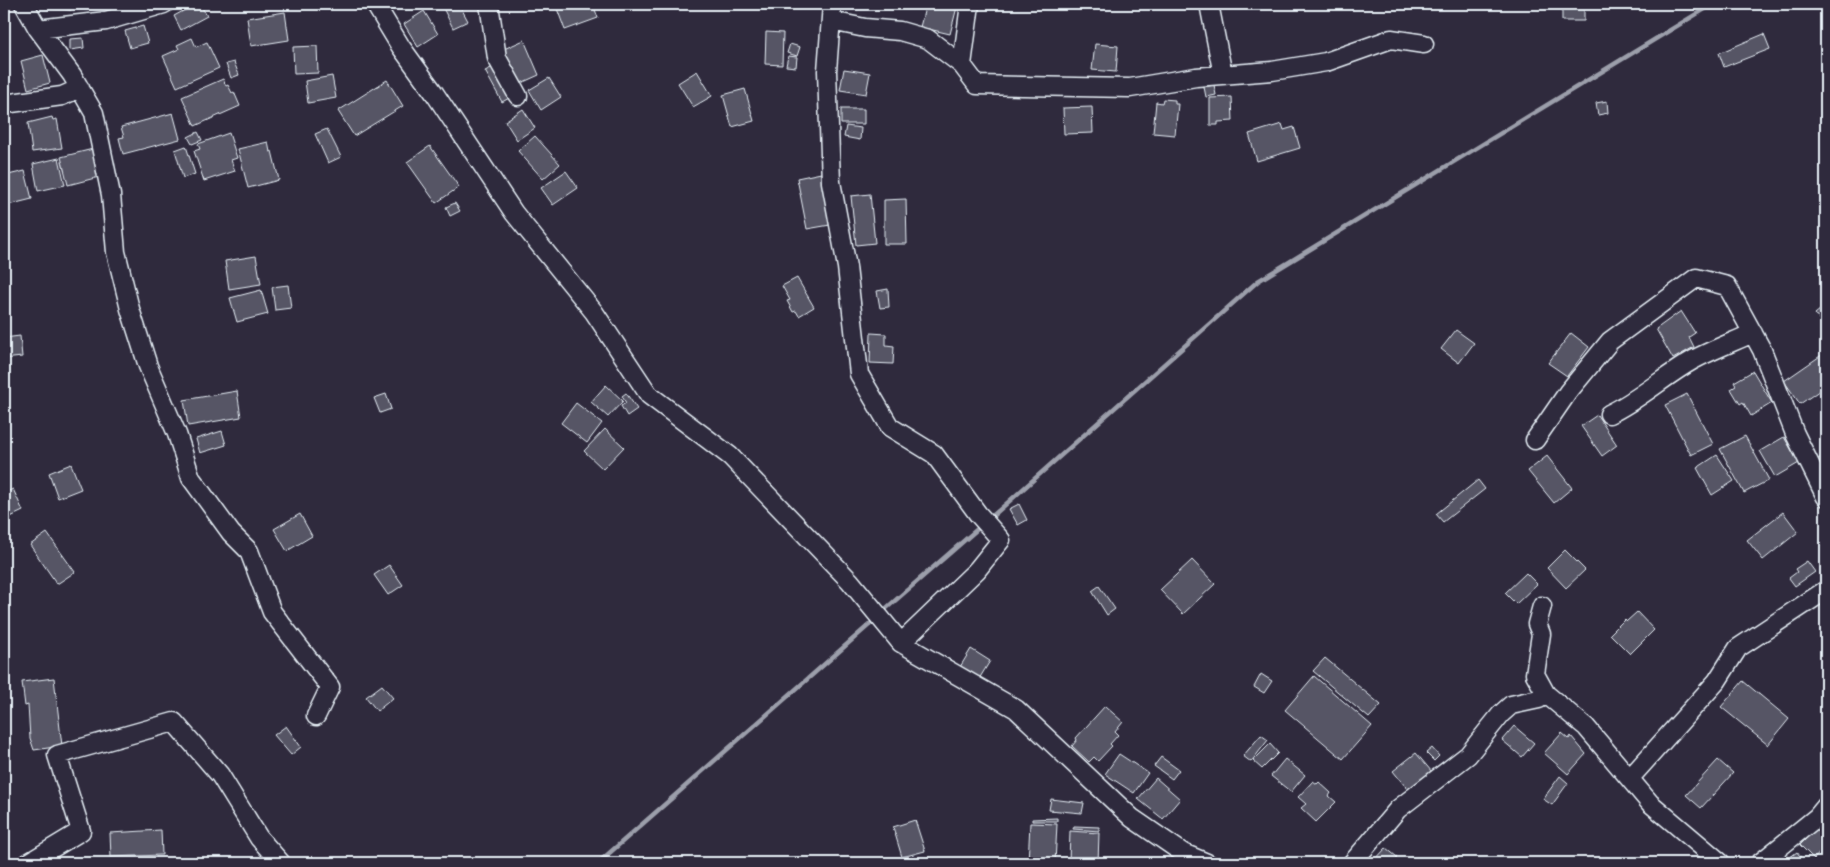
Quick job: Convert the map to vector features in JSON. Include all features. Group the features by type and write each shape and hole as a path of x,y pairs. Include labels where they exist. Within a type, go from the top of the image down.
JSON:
{"street":[{"path":"24,4 38,29 80,88 94,113 100,134 102,156 111,195 116,252 148,366 177,434 191,478 231,533 249,551 272,612 330,687 316,716"},
{"path":"38,29 106,21 164,4"},
{"path":"375,4 401,46 514,213 594,312 649,395 730,456 850,581 901,643 1016,708 1132,818 1183,853 1208,863"},
{"path":"488,4 498,58 518,96"},
{"path":"962,65 970,4"},
{"path":"1210,4 1222,75"},
{"path":"901,643 976,570 1001,540 978,514 934,454 890,427 859,374 847,266 831,182 828,71 831,12 865,28 900,31 928,39 962,65 977,85 1008,87 1130,88 1222,75 1272,71 1326,62 1391,39 1424,44"},
{"path":"4,104 62,96 80,88"},
{"path":"1535,440 1568,392 1610,341 1696,278 1727,286 1762,350 1795,434 1826,496"},
{"path":"1608,414 1631,404 1654,385 1694,360 1753,334"},
{"path":"1630,778 1717,681 1738,648 1826,590"},
{"path":"1542,606 1538,624 1541,634 1535,674 1546,694 1586,728 1650,803 1721,863"},
{"path":"1352,863 1410,798 1468,755 1506,709 1516,703 1539,699 1546,694"},
{"path":"28,863 81,831 57,755 174,722 220,774 259,838 281,863"},
{"path":"1760,863 1817,817 1826,806"}],"building":[{"path":"45,4 72,4 71,10 45,8"},
{"path":"196,4 200,4 207,16 181,30 174,16"},
{"path":"459,4 468,21 453,28 442,6"},
{"path":"563,4 593,4 598,18 565,30 556,6"},
{"path":"926,4 942,4 957,7 950,34 920,27"},
{"path":"1562,4 1584,4 1584,21 1562,21"},
{"path":"424,11 438,34 418,47 404,24"},
{"path":"285,12 289,40 251,46 247,18"},
{"path":"143,26 148,43 130,48 125,31"},
{"path":"766,32 783,33 782,65 765,64"},
{"path":"1764,34 1770,49 1724,67 1719,53"},
{"path":"83,38 84,48 70,50 70,39"},
{"path":"192,38 196,47 207,42 219,68 177,87 163,56 179,49 177,45"},
{"path":"524,40 539,75 519,84 504,49"},
{"path":"790,44 800,47 797,56 787,53"},
{"path":"1095,44 1118,46 1116,72 1092,70"},
{"path":"317,46 318,73 294,74 293,47"},
{"path":"43,55 50,83 28,89 21,61"},
{"path":"788,56 797,57 796,67 786,66"},
{"path":"234,62 239,75 231,78 226,64"},
{"path":"497,65 513,96 502,102 485,71"},
{"path":"844,69 870,73 866,94 840,90"},
{"path":"697,71 712,96 693,107 678,83"},
{"path":"332,76 336,98 308,103 305,81"},
{"path":"549,78 561,97 541,110 529,90"},
{"path":"223,79 226,86 228,85 232,93 234,92 240,106 195,126 182,97"},
{"path":"387,80 403,106 354,136 338,111"},
{"path":"1214,85 1216,95 1206,97 1204,87"},
{"path":"745,89 754,121 732,127 723,95"},
{"path":"1232,97 1233,121 1218,122 1218,125 1210,125 1210,98"},
{"path":"1163,99 1175,100 1175,104 1178,104 1175,135 1153,133 1156,102 1162,103"},
{"path":"1607,101 1608,113 1598,115 1596,103"},
{"path":"1092,107 1093,133 1064,134 1063,108"},
{"path":"523,109 535,128 517,140 505,121"},
{"path":"841,109 864,109 864,124 841,124"},
{"path":"173,113 180,139 123,154 119,138 124,137 121,127"},
{"path":"52,117 53,120 57,119 62,148 32,152 28,123"},
{"path":"1282,124 1284,130 1294,127 1300,148 1257,161 1249,134"},
{"path":"846,126 861,128 860,140 844,137"},
{"path":"327,129 341,157 328,163 315,134"},
{"path":"198,132 202,140 192,144 188,137"},
{"path":"229,133 237,158 231,160 235,171 204,181 194,151 200,149 198,144"},
{"path":"535,136 560,164 543,179 518,151"},
{"path":"268,142 279,180 248,188 238,149"},
{"path":"186,146 195,174 183,178 175,150"},
{"path":"430,146 459,187 436,203 407,162"},
{"path":"93,149 99,177 68,185 61,157"},
{"path":"59,158 65,185 38,191 33,164"},
{"path":"25,171 32,199 4,206 4,176"},
{"path":"566,171 578,188 553,205 541,188"},
{"path":"821,173 830,225 807,229 797,178"},
{"path":"870,194 875,243 856,245 851,196"},
{"path":"906,199 907,244 884,244 884,200"},
{"path":"455,203 460,211 450,216 446,207"},
{"path":"256,256 261,284 229,289 225,261"},
{"path":"797,278 814,307 799,316 796,311 793,312 787,301 790,300 782,286"},
{"path":"288,285 291,308 275,310 272,287"},
{"path":"888,289 889,307 880,308 877,291"},
{"path":"261,290 268,314 237,322 230,298"},
{"path":"1826,305 1826,328 1815,314"},
{"path":"1681,311 1695,333 1689,337 1694,347 1673,359 1656,329"},
{"path":"1456,330 1474,343 1459,363 1441,349"},
{"path":"871,333 886,334 886,345 894,346 893,364 870,363"},
{"path":"1571,333 1589,347 1567,376 1548,363"},
{"path":"20,336 22,357 4,359 4,338"},
{"path":"1826,352 1826,386 1800,404 1784,381"},
{"path":"1753,371 1772,403 1751,416 1743,402 1740,404 1731,389 1736,386 1734,382"},
{"path":"606,385 623,401 608,417 591,402"},
{"path":"237,391 241,417 188,426 184,400"},
{"path":"626,393 637,409 627,416 621,406 626,403 622,396"},
{"path":"386,394 391,409 380,413 374,398"},
{"path":"1687,394 1713,444 1691,455 1665,405"},
{"path":"576,403 602,423 587,443 561,423"},
{"path":"1597,415 1617,445 1602,456 1581,426"},
{"path":"605,429 624,447 603,469 584,451"},
{"path":"222,431 226,445 200,453 196,439"},
{"path":"1745,436 1769,480 1744,493 1720,449"},
{"path":"1784,437 1799,463 1775,477 1760,451"},
{"path":"1826,454 1826,478 1815,461"},
{"path":"1717,455 1734,481 1712,495 1697,468"},
{"path":"1547,456 1572,488 1554,503 1528,471"},
{"path":"71,464 81,489 58,498 49,473"},
{"path":"1478,480 1485,489 1443,522 1436,514"},
{"path":"13,489 23,511 4,520 4,493"},
{"path":"1019,504 1027,520 1018,525 1009,509"},
{"path":"1783,512 1798,532 1763,560 1747,540"},
{"path":"300,514 312,536 287,551 274,529"},
{"path":"47,533 75,572 57,584 30,545"},
{"path":"1565,550 1585,570 1566,588 1547,568"},
{"path":"1192,560 1215,584 1183,614 1160,590"},
{"path":"1807,561 1815,572 1795,586 1789,578 1797,572 1795,569"},
{"path":"389,565 403,585 388,595 374,575"},
{"path":"1526,573 1537,584 1516,604 1505,593"},
{"path":"1099,586 1115,609 1107,615 1092,591"},
{"path":"1637,612 1654,630 1630,654 1610,634 1625,619 1627,621"},
{"path":"971,649 990,661 979,679 960,667"},
{"path":"1325,658 1381,705 1369,718 1313,671"},
{"path":"1261,674 1272,681 1264,693 1254,687"},
{"path":"1314,676 1372,726 1343,759 1285,710"},
{"path":"54,678 62,746 34,750 30,738 28,705 25,706 22,682"},
{"path":"1743,681 1789,719 1768,745 1721,707"},
{"path":"382,685 393,698 377,711 366,697"},
{"path":"1105,706 1123,722 1115,732 1118,735 1110,744 1112,746 1098,761 1094,757 1089,762 1072,746 1077,740 1076,738"},
{"path":"286,726 301,747 291,755 274,735"},
{"path":"1514,726 1534,743 1522,757 1502,740"},
{"path":"1562,733 1569,739 1571,736 1586,754 1568,774 1544,753"},
{"path":"1261,735 1268,740 1251,762 1243,756"},
{"path":"1270,744 1278,753 1262,769 1253,761"},
{"path":"1432,748 1439,756 1434,761 1426,753"},
{"path":"1416,753 1432,772 1409,791 1393,771"},
{"path":"1119,754 1148,773 1134,793 1105,774"},
{"path":"1161,757 1179,770 1172,779 1154,766"},
{"path":"1285,759 1305,775 1291,792 1271,776"},
{"path":"1718,760 1733,773 1701,808 1686,795"},
{"path":"1560,776 1568,783 1552,805 1543,799"},
{"path":"1156,778 1180,799 1163,819 1138,799"},
{"path":"1313,781 1317,784 1319,782 1331,793 1329,796 1336,802 1316,822 1301,808 1306,804 1298,797"},
{"path":"1051,799 1084,803 1082,813 1049,810"},
{"path":"1057,818 1057,821 1032,821 1032,819"},
{"path":"915,820 925,851 902,857 893,827"},
{"path":"1030,823 1057,824 1055,863 1028,863"},
{"path":"1822,823 1826,824 1826,846 1814,859 1800,845"},
{"path":"1074,826 1099,827 1099,831 1073,829"},
{"path":"161,830 162,855 111,857 110,833"},
{"path":"1070,831 1099,833 1098,863 1069,863"},
{"path":"1386,848 1397,857 1391,863 1372,863"},
{"path":"1797,852 1805,863 1782,863"}],"waterway":[{"path":"988,520 1258,281 1713,4"},
{"path":"882,612 982,525"},
{"path":"598,863 877,618"}]}
